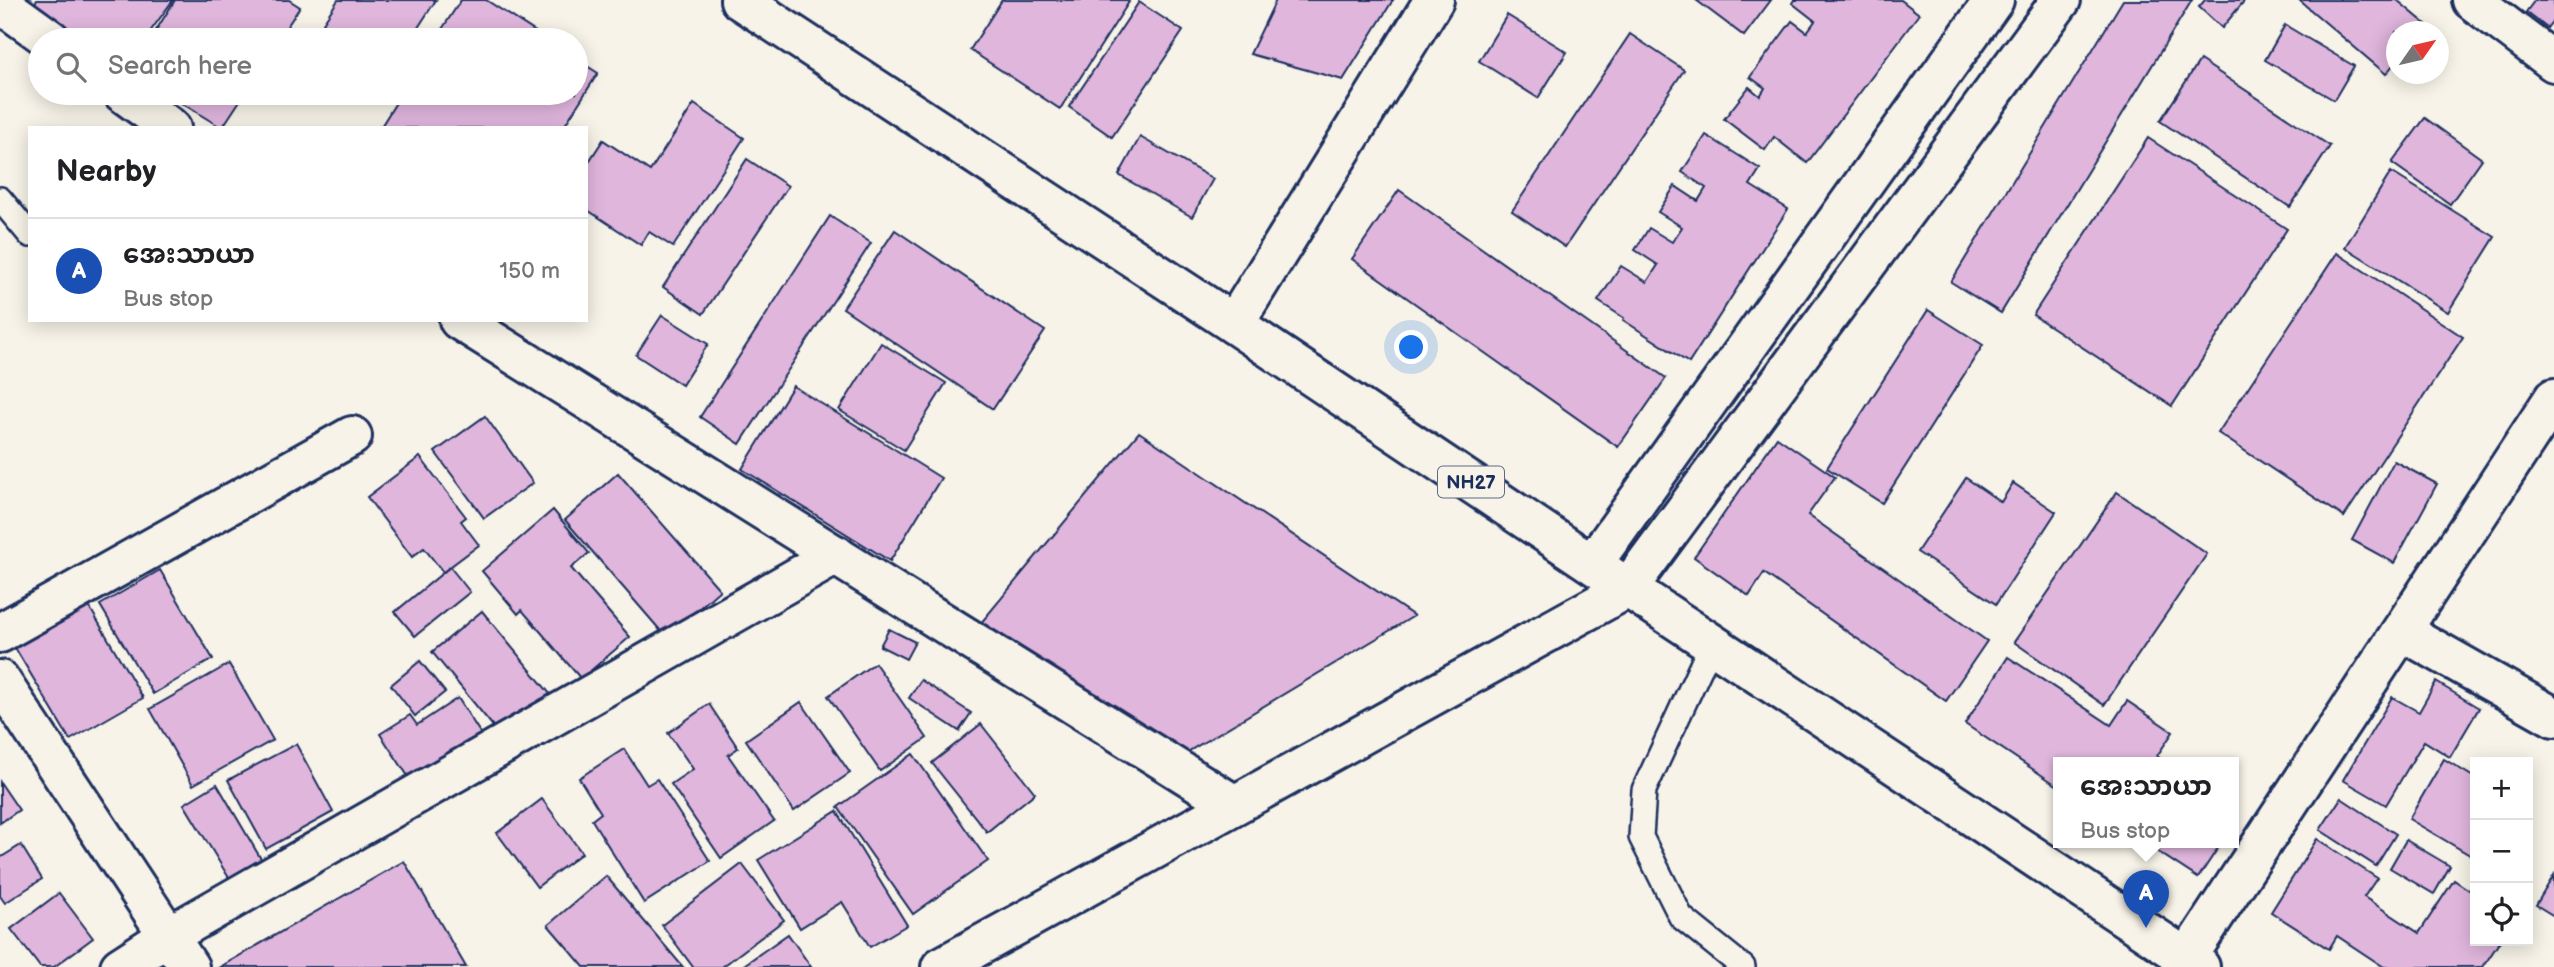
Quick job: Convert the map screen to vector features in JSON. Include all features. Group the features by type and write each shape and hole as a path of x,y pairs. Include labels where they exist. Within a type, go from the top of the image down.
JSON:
{"main road":[{"name":"NH27","path":"740,0 1234,324 2190,964"},
{"path":"1234,324 1434,0"},
{"path":"1592,563 1994,0"},
{"path":"964,963 1233,804 1628,589 2061,0"},
{"path":"2472,0 2554,62"},
{"path":"0,3 34,28"},
{"path":"139,105 168,126"},
{"path":"462,322 1233,804"},
{"path":"2190,964 2554,398"},
{"path":"0,633 352,436"},
{"path":"120,967 178,951 836,555"},
{"path":"2402,631 2554,718"},
{"path":"0,680 178,951"}],"lane":[{"path":"0,199 28,232"},
{"path":"1712,643 1644,790 1641,837 1681,917 1743,967"}],"building":[{"path":"37,0 173,0 153,28 60,28 31,8"},
{"path":"175,0 289,0 300,7 286,28 158,28"},
{"path":"338,0 436,0 418,28 331,28 323,23"},
{"path":"461,0 486,0 529,28 443,28"},
{"path":"1002,0 1129,2 1060,109 970,50"},
{"path":"1276,0 1393,0 1343,80 1250,54"},
{"path":"1696,0 1771,0 1744,36"},
{"path":"1794,0 1901,0 1919,14 1807,163 1774,137 1765,150 1724,119 1749,87 1760,96 1765,88 1750,77 1792,21 1807,32 1815,21 1792,3"},
{"path":"2123,0 2192,0 2001,313 1951,282"},
{"path":"2205,0 2245,0 2222,28 2199,7"},
{"path":"2299,0 2397,0 2422,21 2386,21 2386,74"},
{"path":"2535,0 2554,0 2554,19 2547,28 2526,12"},
{"path":"1139,2 1183,31 1112,137 1069,107"},
{"path":"1507,15 1567,52 1538,98 1479,61"},
{"path":"2285,25 2354,66 2334,100 2265,60"},
{"path":"1630,34 1684,70 1565,247 1512,211"},
{"path":"2200,60 2330,146 2290,207 2160,121"},
{"path":"588,67 598,73 588,89"},
{"path":"694,104 744,138 673,247 649,232 641,245 588,210 588,163 603,140 650,171"},
{"path":"185,105 237,105 223,126 219,126"},
{"path":"394,105 578,105 564,126 381,126"},
{"path":"2425,118 2482,159 2450,204 2392,163"},
{"path":"1706,135 1760,169 1750,185 1788,209 1689,363 1598,301 1621,266 1647,282 1658,265 1635,250 1649,228 1672,242 1682,227 1658,212 1675,186 1698,201 1706,188 1682,172"},
{"path":"1140,137 1213,179 1192,217 1119,175"},
{"path":"2148,138 2287,229 2172,406 2033,315"},
{"path":"747,159 788,186 703,314 663,287"},
{"path":"2391,172 2495,237 2448,312 2345,247"},
{"path":"1399,190 1666,378 1618,447 1352,259"},
{"path":"830,216 871,243 740,444 700,417"},
{"path":"895,230 1045,331 993,409 843,308"},
{"path":"2337,253 2463,337 2344,517 2218,433"},
{"path":"1928,310 1983,345 1882,503 1827,468"},
{"path":"662,315 708,344 682,385 636,355"},
{"path":"881,343 946,383 904,450 839,410"},
{"path":"793,386 941,478 890,561 742,469"},
{"path":"485,416 533,483 484,518 435,452"},
{"path":"1139,432 1414,616 1184,754 980,624"},
{"path":"1777,437 1835,477 1808,515 1987,641 1946,701 1764,573 1749,596 1694,557"},
{"path":"420,457 466,517 461,521 479,545 443,572 424,548 412,557 367,497"},
{"path":"2394,461 2437,484 2394,563 2352,540"},
{"path":"618,473 720,590 666,637 565,520"},
{"path":"1966,478 2001,502 2013,483 2056,512 1996,604 1917,552"},
{"path":"2117,492 2207,554 2104,705 2014,642"},
{"path":"553,510 589,553 571,568 630,637 581,679 522,610 518,614 482,571"},
{"path":"450,567 470,592 415,636 395,612"},
{"path":"160,570 213,659 153,694 100,605"},
{"path":"87,603 143,698 70,740 14,646"},
{"path":"482,611 551,695 501,736 432,652"},
{"path":"889,629 915,642 906,659 880,646"},
{"path":"2008,657 2111,725 2127,701 2173,732 2158,757 2053,757 2053,783 1965,724"},
{"path":"420,661 445,692 415,716 391,685"},
{"path":"875,663 927,738 880,771 828,696"},
{"path":"229,664 273,740 193,785 150,709"},
{"path":"921,680 971,713 959,731 909,698"},
{"path":"2436,682 2479,708 2450,757 2424,741 2386,805 2343,780 2392,697 2419,712"},
{"path":"458,698 484,739 414,785 380,734 410,715 417,725"},
{"path":"801,702 850,773 794,811 746,740"},
{"path":"709,704 738,748 728,755 774,821 721,858 671,784 693,769 668,733"},
{"path":"981,724 1035,793 987,832 932,763"},
{"path":"296,744 333,812 266,849 228,780"},
{"path":"624,749 647,785 657,779 710,861 644,903 592,820 601,813 579,778"},
{"path":"913,754 988,861 913,914 838,807"},
{"path":"2444,759 2470,775 2470,855 2409,819"},
{"path":"0,782 19,810 0,823"},
{"path":"217,784 261,859 229,878 184,804"},
{"path":"2341,798 2396,834 2376,866 2320,830"},
{"path":"542,799 582,853 537,887 497,833"},
{"path":"837,811 907,925 870,947 842,902 800,928 758,860"},
{"path":"2317,839 2377,878 2364,897 2419,933 2454,880 2470,891 2470,946 2497,946 2483,967 2384,967 2337,936 2329,949 2271,912"},
{"path":"2406,840 2450,866 2434,894 2390,868"},
{"path":"21,845 42,879 5,903 0,896 0,858"},
{"path":"2152,848 2218,848 2198,878"},
{"path":"404,861 466,967 220,967"},
{"path":"742,864 784,920 722,967 693,967 662,925"},
{"path":"2554,875 2554,916 2536,905"},
{"path":"606,876 683,967 584,967 548,925"},
{"path":"59,893 93,938 54,967 40,967 11,929"},
{"path":"788,934 811,967 741,967"}],"place":[{"name":"အေးသာယာ","path":"2146,928"}]}
